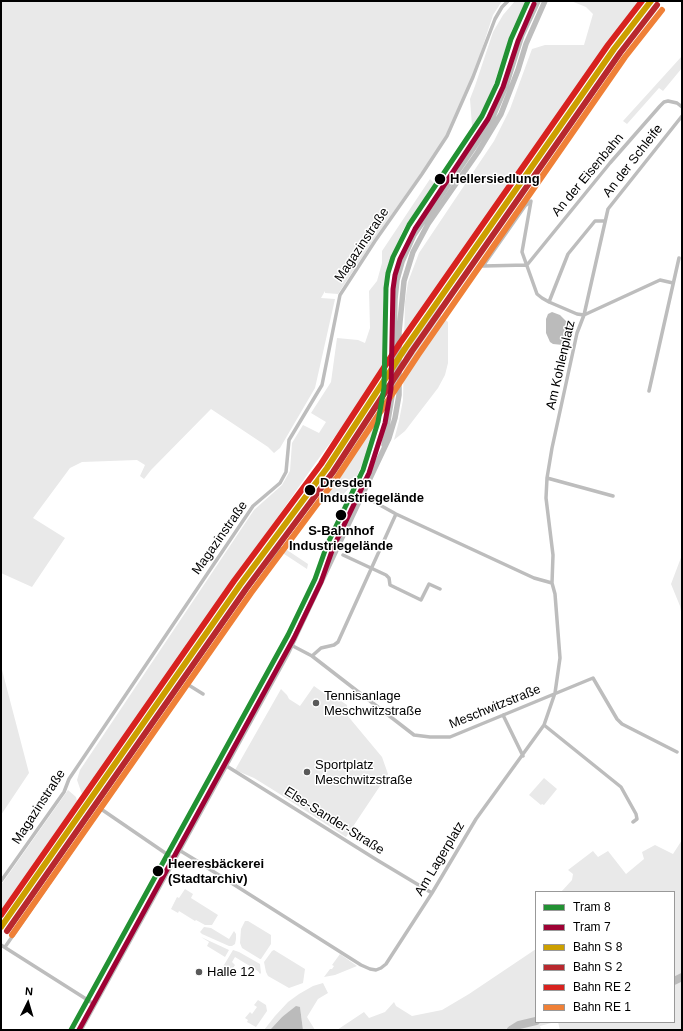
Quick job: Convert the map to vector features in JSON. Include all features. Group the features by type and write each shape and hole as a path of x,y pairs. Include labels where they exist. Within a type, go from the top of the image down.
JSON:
{"main road":[{"path":"382,451 393,390 394,299 402,262 414,235 492,119 506,86 522,35 538,1"},
{"path":"80,1030 291,646 389,438 395,418 398,395 399,332 404,281 413,252 428,224 478,152 501,114 518,70 526,44 545,1"}],"street":[{"name":"Magazinstraße","path":"1,881 64,792 69,779 253,506 280,483 286,472 289,440 322,385 340,295 447,136 473,77 495,19 502,7 508,1"},
{"name":"An der Eisenbahn","path":"527,265 522,252 531,201 525,206 483,266 527,265 610,163 660,106 664,102 668,101 677,103 682,107"},
{"name":"An der Schleife","path":"584,314 608,209 682,116"},
{"path":"549,302 568,254 595,221 605,221"},
{"path":"649,391 679,258"},
{"name":"Am Kohlenplatz","path":"527,265 537,294 549,302 577,314 584,314 577,333 547,478 546,498 553,555 552,583 560,658 555,694"},
{"path":"584,314 660,280 673,283"},
{"path":"547,478 613,496"},
{"path":"362,495 396,514 534,578 552,583"},
{"path":"312,656 321,648 334,646 338,642 396,514"},
{"path":"5,947 281,549"},
{"path":"343,555 386,575 389,578 390,585 421,600 429,584 440,589"},
{"name":"Meschwitzstraße","path":"291,646 312,656 414,735 430,738 450,737 593,678 617,719 622,724 677,752"},
{"path":"187,684 203,694"},
{"name":"Am Lagerplatz","path":"179,850 361,965 376,970 381,968 386,964 432,893 476,819 544,725 555,694"},
{"path":"503,715 522,756"},
{"path":"544,725 621,787 636,814 637,819 633,822"},
{"name":"Else-Sander-Straße","path":"225,765 432,893"},
{"path":"101,809 174,859"},
{"path":"1,945 94,1004"}],"shaded area":[{"path":"1,1 502,1 493,15 476,67 447,134 438,149 373,241 338,294 325,293 325,291 321,298 335,299 315,388 280,448 274,453 268,447 211,409 144,479 140,476 145,465 137,460 82,462 70,468 33,518 65,538 32,587 1,573"},
{"path":"515,1 523,1 525,3 511,32 495,81 483,111 474,127 472,126 470,99 493,32 503,15"},
{"path":"571,1 644,1 610,46 404,341 405,302 408,282 419,253 494,141 510,109 532,49 545,45 584,45 593,14 586,7"},
{"path":"682,56 682,68 663,91 659,88 627,124 623,121"},
{"path":"430,179 434,183 403,230 388,265 383,295 383,371 314,465 83,797 77,780 80,770 254,510 282,485 290,471 292,443 303,425 319,433 326,422 311,413 331,382 337,338 358,340 365,343 370,328 369,291 377,281 382,263 382,251"},
{"path":"440,303 441,316 448,322 448,363 445,375 438,388 405,431 394,440 403,400 404,354"},
{"path":"552,312 560,315 571,326 572,332 563,345 553,344 550,342 546,333 546,319 548,314"},
{"path":"380,407 369,447 355,481 337,502 320,491"},
{"path":"281,546 308,564 307,569 278,550"},
{"path":"682,555 682,617 680,606 671,584"},
{"path":"1,666 29,773 1,815"},
{"path":"314,686 332,699 335,697 347,705 347,715 382,757 388,774 346,837 254,778 235,770 281,689 289,699 300,706"},
{"path":"544,778 557,789 544,805 541,805 529,795"},
{"path":"68,790 76,797 77,801 1,910 1,885"},
{"path":"682,840 682,1030 560,1030 558,1023 675,1023 675,891 562,891 572,880 573,874 568,870 593,851 598,857 608,851 626,874 644,859 642,852 655,845 673,854"},
{"path":"185,889 193,894 191,898 218,915 212,925 205,925 196,920 195,921 179,911 178,913 171,909 177,897 179,898"},
{"path":"245,921 248,921 271,935 271,944 261,959 242,948 240,943 241,929"},
{"path":"204,927 211,928 229,939 234,931 236,934 235,944 229,946 202,934 200,932"},
{"path":"201,937 229,950 225,957 207,946 209,942"},
{"path":"233,950 260,964 261,973 260,974 258,971 235,957 232,962 235,965 229,974 221,970"},
{"path":"274,950 305,969 303,983 289,988 268,976 264,962"},
{"path":"535,950 535,1023 551,1023 540,1026 541,1030 337,1030 364,1012 369,1018 385,1012 394,1002 396,1006 412,1016 442,1010 469,994"},
{"path":"340,954 357,966 335,975 324,977 330,969 332,969 334,966 332,965"},
{"path":"323,983 328,993 318,999 307,1017 315,1030 303,1030 300,1007 282,1017 270,1030 264,1030 288,1002 313,986"},
{"path":"258,1000 266,1005 267,1011 256,1027 247,1022 248,1020 245,1018 250,1012 252,1014 257,1007 254,1005"},
{"path":"296,1006 300,1007 303,1030 270,1030 282,1017"}],"waterway":[{"path":"675,980 682,977"},
{"path":"511,1030 519,1025 535,1021"}],"tram line":[{"name":"8","path":"71,1030 288,635 315,579 327,545 363,470 378,422 384,388 386,288 388,273 393,257 409,225 482,116 497,84 511,39 528,1"},
{"name":"7","path":"79,1030 294,638 321,582 333,548 369,473 385,423 391,389 393,289 395,275 400,259 415,229 488,119 503,87 518,41 534,4"}],"transit line":[{"path":"1,915 234,581 321,464 400,343 608,45 642,1"},
{"path":"1,927 240,585 327,468 406,347 614,49 651,1"},
{"path":"7,931 246,589 333,472 412,351 620,53 657,5"},
{"path":"12,935 251,593 338,476 418,355 625,57 662,10"}],"place":[{"name":"Hellersiedlung","path":"440,179"},
{"name":"Dresden Industriegelände","path":"310,490"},
{"name":"S-Bahnhof Industriegelände","path":"341,515"},
{"name":"Tennisanlage Meschwitzstraße","path":"316,703"},
{"name":"Sportplatz Meschwitzstraße","path":"307,772"},
{"name":"Heeresbäckerei (Stadtarchiv)","path":"158,871"},
{"name":"Halle 12","path":"199,972"}]}
